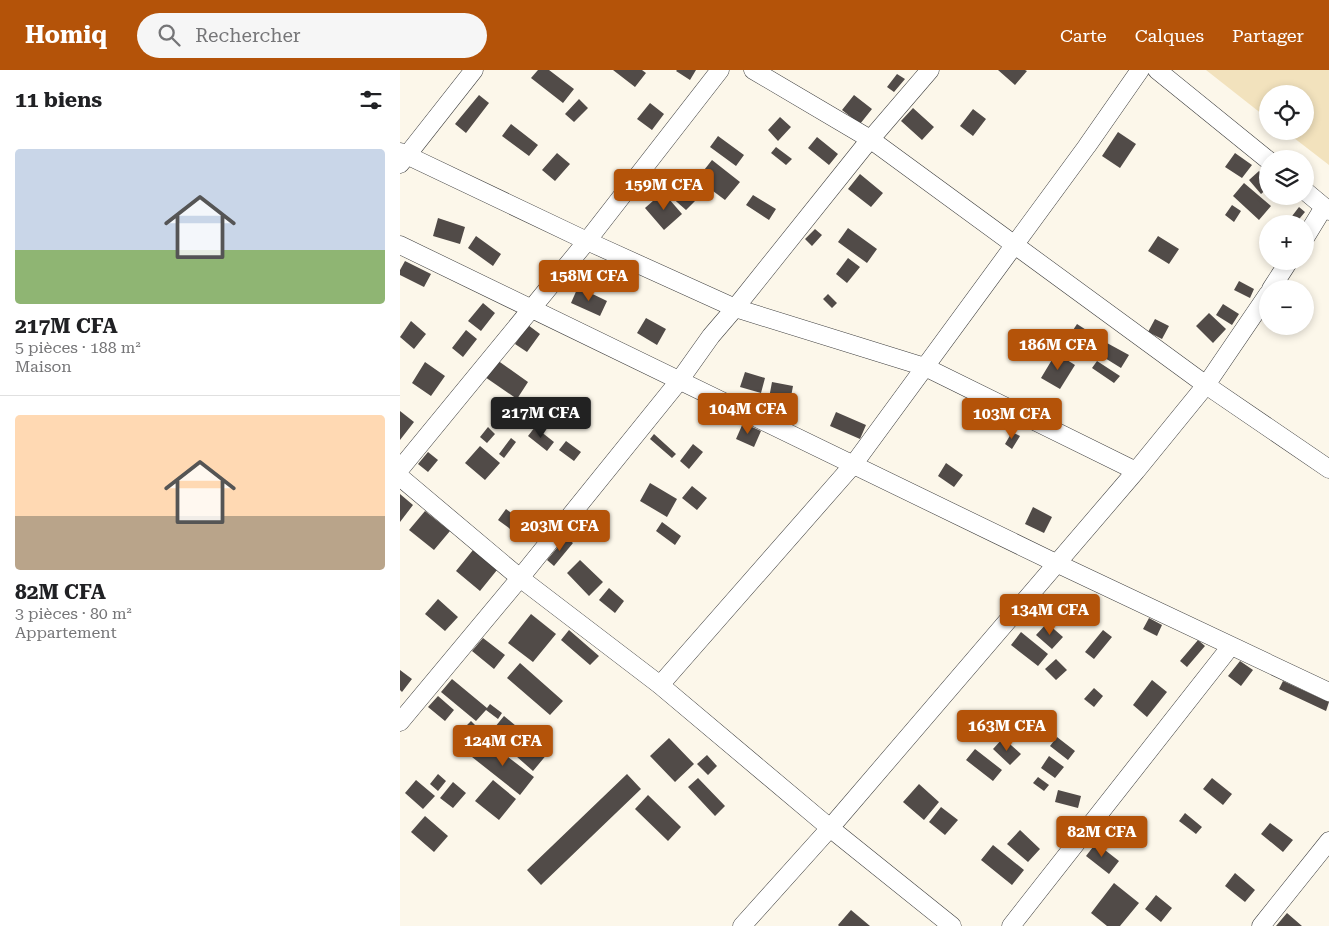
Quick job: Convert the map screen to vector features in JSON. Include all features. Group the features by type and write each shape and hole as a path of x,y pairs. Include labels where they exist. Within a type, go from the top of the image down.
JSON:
{"street":[{"path":"474,70 402,157 735,308 925,368 1136,471"},
{"path":"400,469 587,241 720,70"},
{"path":"753,70 870,139 1206,385 1329,469"},
{"path":"400,722 520,578 679,381 710,336 735,308 870,139 930,70"},
{"path":"660,685 853,465 1140,70"},
{"path":"1157,70 1259,153"},
{"path":"1314,198 1327,209 1314,226"},
{"path":"400,246 1058,564 1329,692"},
{"path":"742,926 830,828 1136,471 1206,385 1259,307"},
{"path":"400,477 520,578 660,685 830,828 952,926"},
{"path":"1011,926 1231,646"},
{"path":"1261,926 1329,840"}],"sand":[{"path":"1206,70 1329,70 1329,165 1314,153 1314,150 1310,150 1297,140 1314,140 1314,85 1259,85 1259,112"}],"building":[{"path":"538,70 549,70 574,89 563,103 531,78"},
{"path":"613,70 642,70 646,73 635,87"},
{"path":"677,70 696,70 690,80"},
{"path":"998,70 1025,70 1027,71 1015,85"},
{"path":"897,74 905,79 894,92 887,87"},
{"path":"479,95 489,103 466,133 455,124"},
{"path":"854,95 872,109 860,124 842,110"},
{"path":"579,99 588,108 574,122 565,114"},
{"path":"650,103 664,114 652,130 637,119"},
{"path":"913,108 934,127 922,140 901,121"},
{"path":"973,109 986,119 973,136 960,126"},
{"path":"780,117 791,127 778,141 768,130"},
{"path":"511,124 538,145 529,156 502,136"},
{"path":"1118,132 1136,144 1120,168 1102,156"},
{"path":"718,136 744,155 736,166 710,147"},
{"path":"817,137 838,154 829,165 808,148"},
{"path":"776,147 792,159 786,165 771,153"},
{"path":"557,153 570,164 555,181 542,170"},
{"path":"1235,153 1252,165 1242,178 1225,167"},
{"path":"712,160 740,182 725,200 697,179"},
{"path":"663,170 696,200 686,210 653,181"},
{"path":"1259,171 1259,192 1249,180"},
{"path":"860,174 883,193 871,207 848,189"},
{"path":"1244,183 1259,196 1259,205 1271,206 1263,215 1259,215 1259,220 1233,196"},
{"path":"663,192 682,214 664,230 645,208"},
{"path":"753,195 776,209 769,220 746,205"},
{"path":"1232,205 1241,211 1234,222 1225,215"},
{"path":"1299,207 1305,212 1302,215 1293,215"},
{"path":"438,218 465,227 460,244 433,236"},
{"path":"848,228 877,249 867,263 838,242"},
{"path":"815,229 822,235 812,246 805,239"},
{"path":"476,236 501,254 493,266 468,248"},
{"path":"1158,236 1179,249 1169,264 1148,251"},
{"path":"848,258 860,267 847,283 836,274"},
{"path":"405,261 431,274 424,287 400,275 400,270"},
{"path":"1239,281 1254,289 1250,298 1234,290"},
{"path":"578,287 607,301 600,316 571,303"},
{"path":"828,294 837,303 832,308 823,299"},
{"path":"483,303 495,313 481,331 468,321"},
{"path":"1223,304 1239,314 1232,325 1216,315"},
{"path":"1209,313 1226,329 1213,343 1196,326"},
{"path":"646,318 666,329 657,345 637,333"},
{"path":"1155,319 1169,326 1162,339 1148,332"},
{"path":"411,321 426,334 414,349 400,337"},
{"path":"1077,324 1094,335 1081,355 1064,344"},
{"path":"528,325 540,334 527,352 515,344"},
{"path":"466,330 477,339 463,357 452,348"},
{"path":"1107,343 1129,355 1121,368 1100,355"},
{"path":"1056,353 1075,365 1060,389 1041,378"},
{"path":"497,360 528,382 517,399 485,377"},
{"path":"1097,361 1120,376 1114,383 1092,368"},
{"path":"425,362 445,376 431,396 412,383"},
{"path":"745,372 765,378 761,393 740,387"},
{"path":"772,382 793,386 790,402 769,398"},
{"path":"400,411 414,422 400,440"},
{"path":"836,412 866,425 860,439 830,426"},
{"path":"743,423 761,431 754,447 736,439"},
{"path":"488,427 495,434 487,443 480,437"},
{"path":"535,427 554,442 547,451 528,436"},
{"path":"1012,432 1020,436 1012,449 1005,444"},
{"path":"654,434 676,454 672,458 650,439"},
{"path":"511,438 516,442 504,458 499,454"},
{"path":"566,441 581,452 574,461 559,450"},
{"path":"693,444 703,452 689,469 680,461"},
{"path":"480,446 500,463 485,480 465,463"},
{"path":"428,452 438,460 428,472 418,464"},
{"path":"946,463 963,475 954,487 938,476"},
{"path":"650,483 677,499 667,517 640,501"},
{"path":"692,486 707,498 697,510 682,498"},
{"path":"400,494 413,505 400,522"},
{"path":"1033,507 1052,517 1044,533 1025,524"},
{"path":"506,509 529,526 521,537 498,520"},
{"path":"425,511 450,531 434,550 409,530"},
{"path":"662,522 681,536 675,545 656,531"},
{"path":"566,537 573,543 554,566 547,560"},
{"path":"473,550 497,570 480,591 456,571"},
{"path":"580,560 603,582 589,596 567,573"},
{"path":"609,588 624,601 615,613 599,600"},
{"path":"438,599 458,617 445,631 425,614"},
{"path":"531,614 556,634 533,662 508,643"},
{"path":"1149,618 1162,625 1157,636 1143,629"},
{"path":"1047,623 1063,637 1052,649 1036,635"},
{"path":"569,630 599,656 590,665 561,640"},
{"path":"1103,630 1112,637 1094,659 1085,652"},
{"path":"1021,632 1048,654 1038,666 1011,645"},
{"path":"483,638 505,655 494,669 472,651"},
{"path":"1198,640 1205,646 1187,667 1180,661"},
{"path":"1056,659 1067,670 1056,680 1045,669"},
{"path":"1240,661 1253,670 1241,686 1228,676"},
{"path":"520,663 563,701 550,715 507,678"},
{"path":"400,670 412,679 402,692 400,690"},
{"path":"452,679 487,708 490,704 502,713 498,719 486,710 476,721 441,692"},
{"path":"1152,680 1167,692 1147,717 1133,705"},
{"path":"1283,681 1329,702 1326,711 1279,689"},
{"path":"1094,688 1103,696 1094,707 1084,699"},
{"path":"438,696 454,710 445,721 428,707"},
{"path":"504,716 548,753 533,771 490,733"},
{"path":"471,721 479,729 473,736 464,728"},
{"path":"1057,737 1075,751 1068,760 1050,746"},
{"path":"669,738 694,764 675,782 650,756"},
{"path":"1003,738 1021,754 1010,765 993,749"},
{"path":"486,740 534,777 520,795 472,757"},
{"path":"975,749 1002,770 993,781 966,760"},
{"path":"707,755 717,766 708,775 697,764"},
{"path":"1049,756 1064,767 1055,778 1041,768"},
{"path":"438,774 446,781 438,791 430,784"},
{"path":"627,774 641,789 541,885 527,870"},
{"path":"1038,777 1049,785 1044,791 1033,783"},
{"path":"698,778 725,806 715,816 688,787"},
{"path":"1212,778 1232,794 1223,805 1203,789"},
{"path":"416,780 435,796 423,809 405,793"},
{"path":"493,780 516,799 499,820 475,801"},
{"path":"453,782 466,793 453,808 440,798"},
{"path":"919,784 939,802 924,820 903,802"},
{"path":"1058,790 1081,796 1078,808 1055,802"},
{"path":"648,795 681,827 668,841 635,809"},
{"path":"941,807 958,820 945,835 929,822"},
{"path":"1185,813 1202,827 1196,834 1179,821"},
{"path":"425,816 448,836 434,852 411,832"},
{"path":"1270,823 1293,840 1283,852 1261,834"},
{"path":"1020,830 1040,849 1028,862 1007,844"},
{"path":"1096,843 1119,861 1109,874 1086,856"},
{"path":"993,845 1024,870 1012,885 981,860"},
{"path":"1235,873 1255,890 1245,902 1225,886"},
{"path":"1114,883 1139,903 1120,926 1107,926 1091,913"},
{"path":"1156,895 1172,908 1161,922 1145,909"},
{"path":"851,910 870,926 839,926"},
{"path":"1287,913 1302,926 1276,926"}]}
